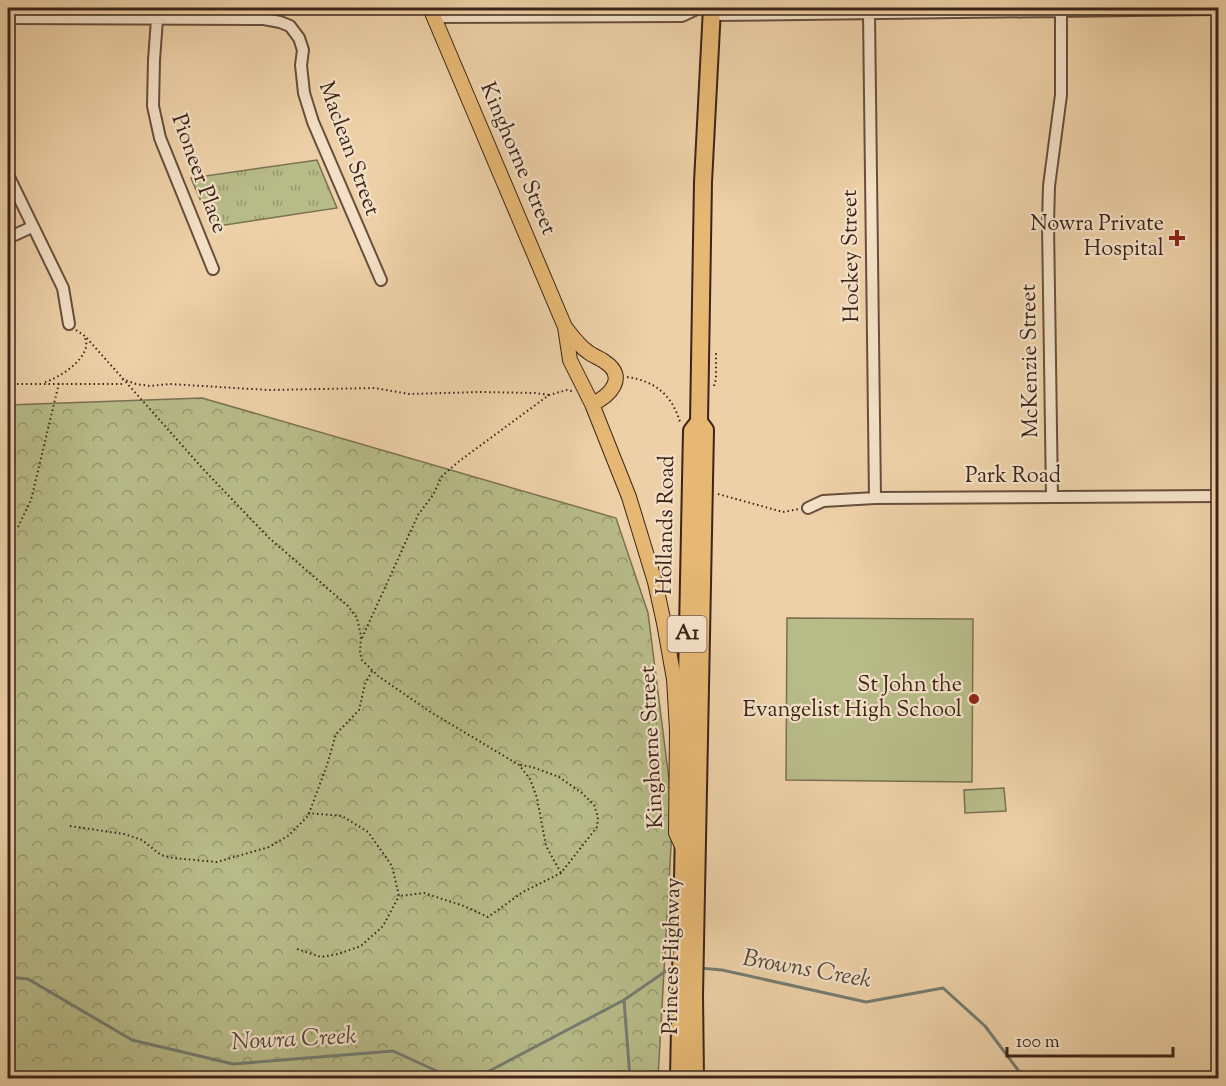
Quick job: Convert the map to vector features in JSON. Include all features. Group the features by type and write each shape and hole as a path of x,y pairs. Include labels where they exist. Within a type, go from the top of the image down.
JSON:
{"highway":[{"name":"Hollands Road","path":"697,835 705,430 699,422 708,10"},
{"name":"Hollands Road","path":"683,848 692,430 699,422"},
{"name":"Princes Highway","path":"679,1078 687,995 689,933 697,835"},
{"name":"Princes Highway","path":"683,848 689,933"},
{"name":"Princes Highway","path":"687,995 695,1078"}],"main road":[{"name":"Kinghorne Street","path":"433,12 565,327 570,360 592,404 629,497 655,582 674,679 677,730 676,832 683,848"},
{"name":"Kinghorne Street","path":"565,327 587,352 608,363 615,376"},
{"path":"592,404 610,393 614,386 615,376"}],"street":[{"path":"433,12 547,11 682,16 708,10 869,14 1213,8"},
{"name":"McKenzie Street","path":"1052,496 1049,186 1061,95 1060,11"},
{"name":"Maclean Street","path":"8,18 68,13 157,19 264,19 290,26 299,38 303,50 302,80 313,122 381,280"},
{"name":"Hockey Street","path":"869,14 875,498"},
{"name":"Pioneer Place","path":"157,19 153,106 159,138 213,269"},
{"path":"8,175 63,288 69,324"},
{"path":"8,238 32,227"},
{"name":"Park Road","path":"808,507 823,501 875,498 1218,495"}],"path":[{"path":"69,324 85,336 204,471 269,538 348,606 357,618 362,660 372,671 429,711 519,765 530,779 537,798 546,846 561,873"},
{"path":"40,384 54,379 80,358 86,347 85,336"},
{"path":"615,376 641,379 655,385 665,393 676,408 682,428"},
{"path":"122,379 150,386 170,384 268,390 375,388 409,394 480,392 549,395"},
{"path":"18,527 31,500 59,383"},
{"path":"8,384 125,384"},
{"path":"361,639 418,515 433,495 442,476 549,395 567,390 573,392"},
{"path":"713,493 783,512 808,507"},
{"path":"70,826 124,834 142,840 161,855 173,858 218,862 269,847 288,836 308,813 327,765 336,734 359,710 372,671"},
{"path":"399,896 424,893 464,906 488,917 523,892 561,873 597,827 598,817 594,805 582,793 559,777 532,767 519,765"},
{"path":"297,949 321,957 361,946 383,926 399,896 392,866 368,832 342,816 308,813"}],"green space":[{"path":"317,160 337,208 212,227 191,178"},
{"path":"202,398 616,518 648,613 673,811 658,1078 8,1078 8,405"},
{"path":"787,618 973,619 972,782 786,780"},
{"path":"1004,788 1006,811 965,813 964,790"}],"waterway":[{"name":"Browns Creek","path":"699,968 722,970 866,1002 943,988 985,1026 1024,1078"},
{"name":"Browns Creek","path":"624,1000 666,971 675,970"},
{"name":"Nowra Creek","path":"8,977 28,979 132,1040 233,1064 393,1051 452,1078"},
{"name":"Nowra Creek","path":"476,1078 624,1000 630,1078"}],"place":[{"name":"Nowra Private Hospital","path":"1177,238"},
{"name":"St John the Evangelist High School","path":"974,699"}]}
